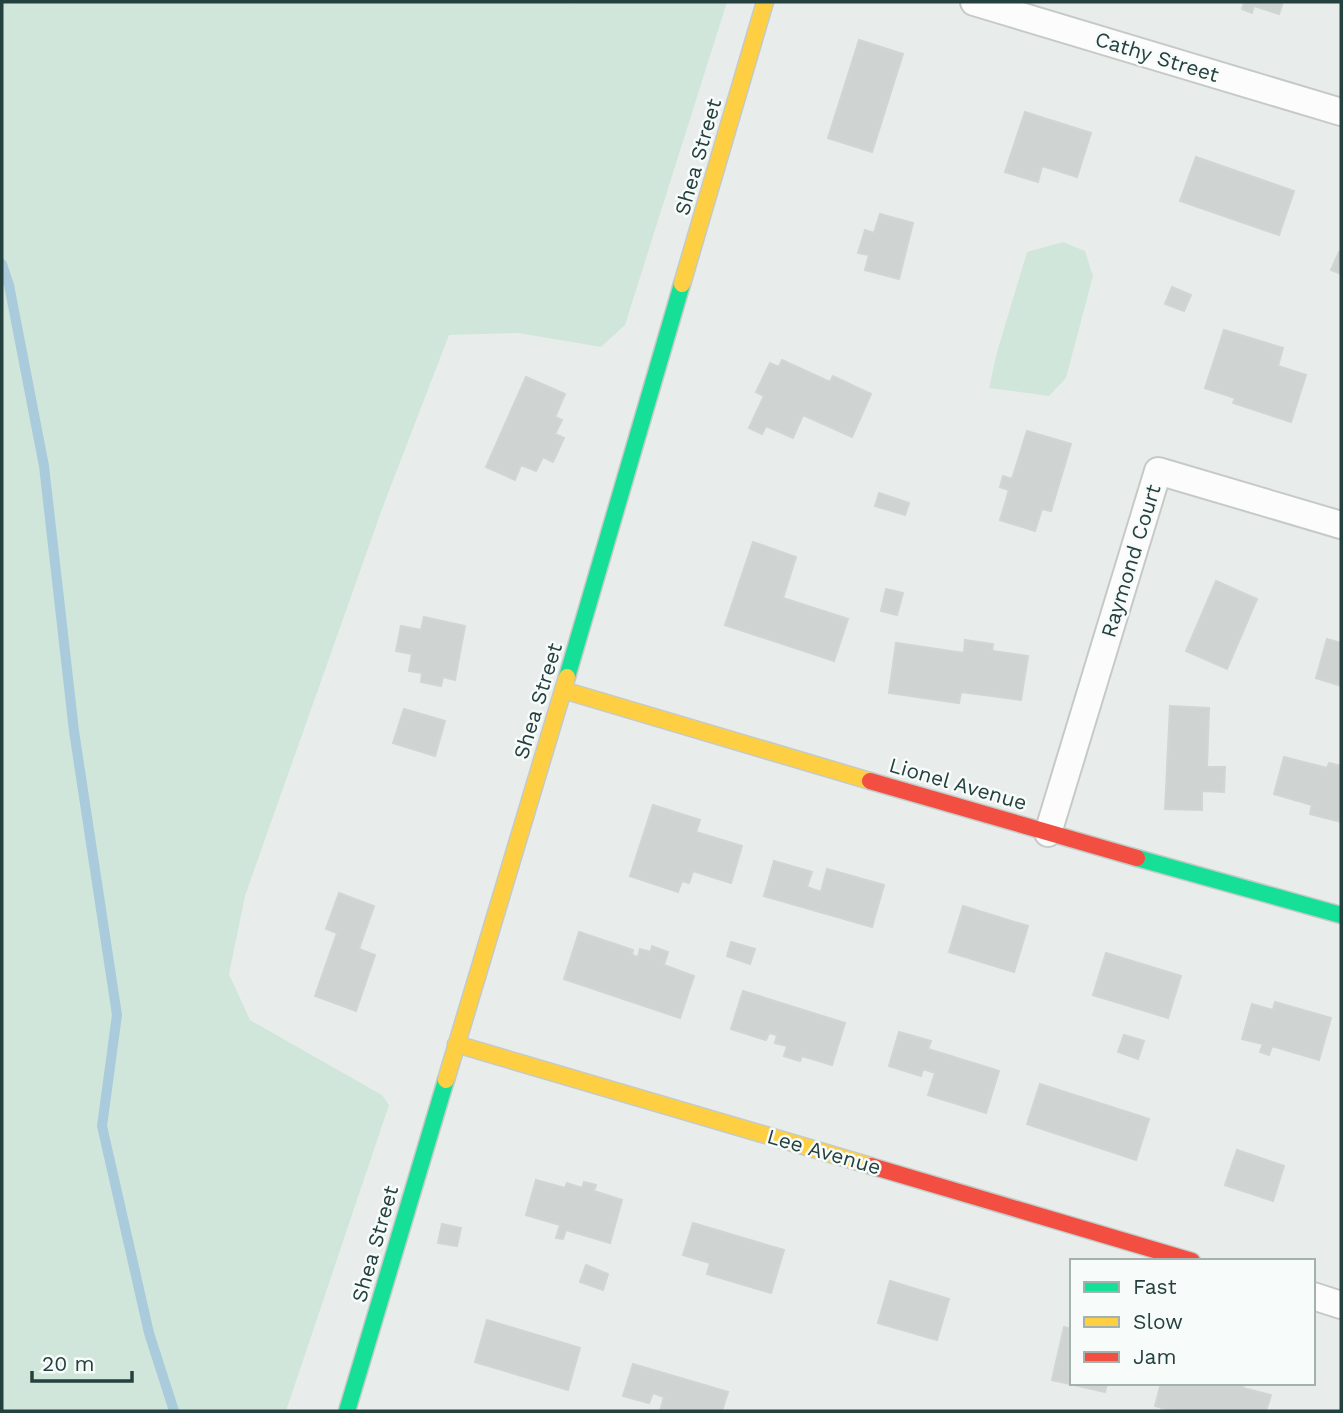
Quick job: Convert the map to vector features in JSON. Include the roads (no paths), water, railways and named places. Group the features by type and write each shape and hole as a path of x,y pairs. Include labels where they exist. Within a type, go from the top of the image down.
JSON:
{"street":[{"name":"Shea Street","path":"348,1411 765,2"},
{"name":"Cathy Street","path":"974,2 1341,112"},
{"name":"Raymond Court","path":"1048,833 1158,471 1341,525"},
{"name":"Lionel Avenue","path":"563,690 1048,833 1341,915"},
{"name":"Lee Avenue","path":"456,1044 1185,1259"},
{"path":"1315,1297 1341,1305"}],"waterway":[{"path":"2,264 9,285 44,466 74,731 117,1015 102,1126 149,1333 174,1411"}]}
